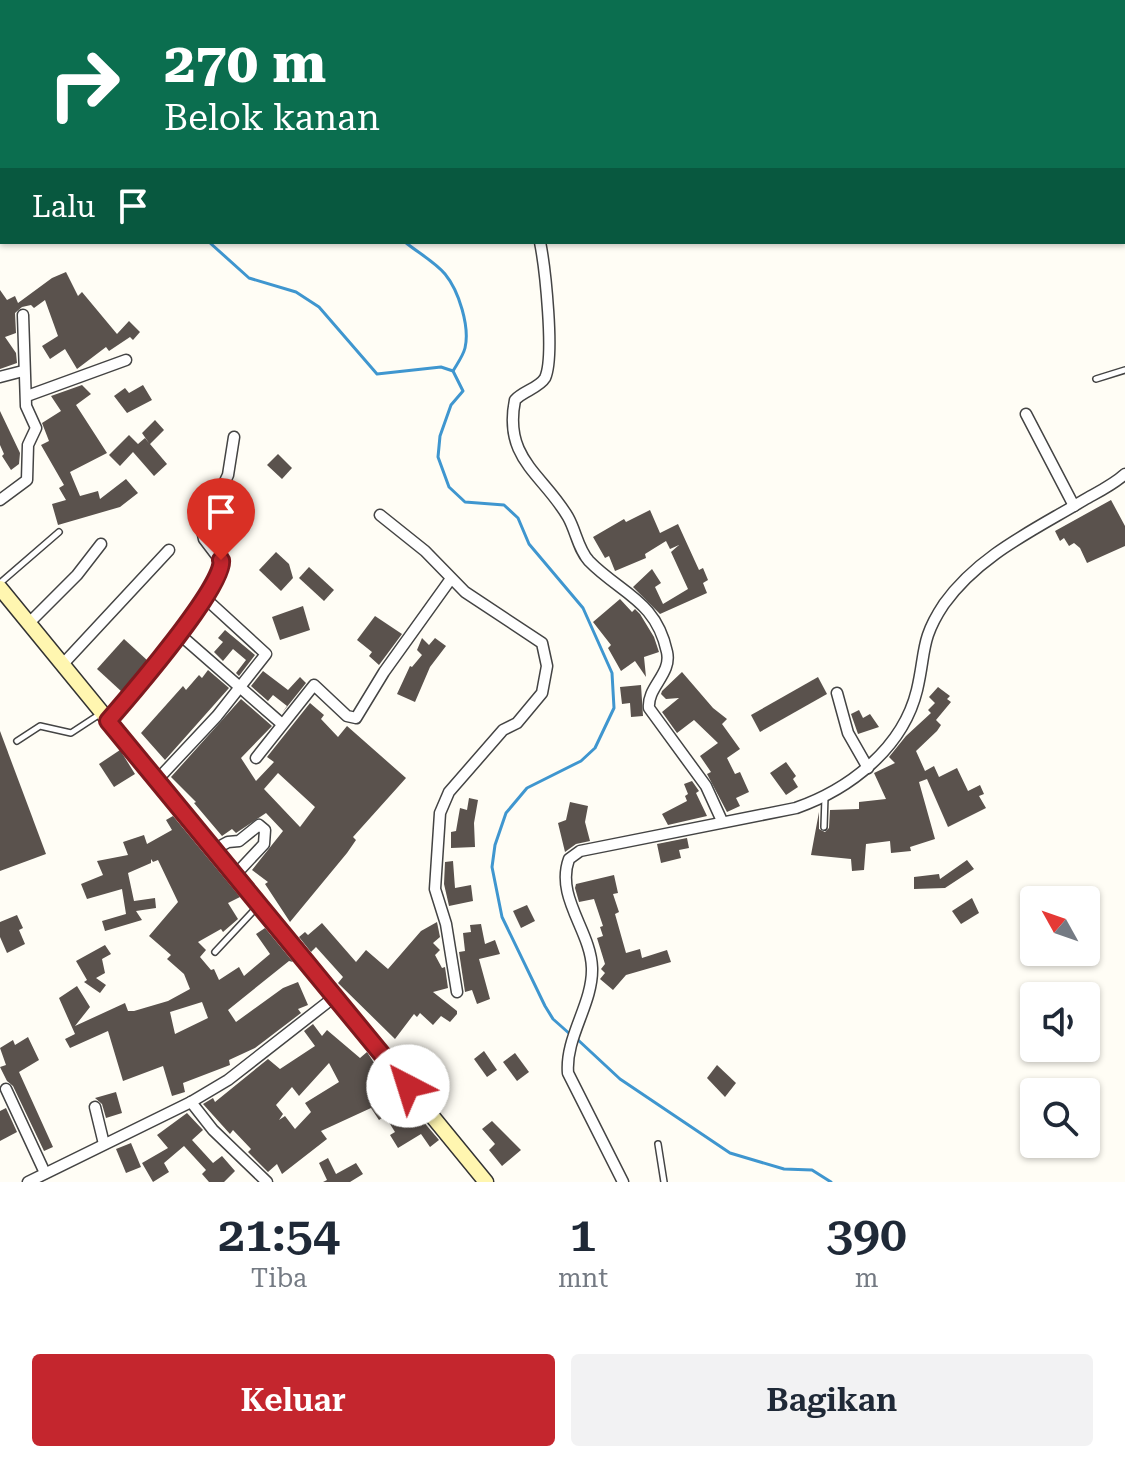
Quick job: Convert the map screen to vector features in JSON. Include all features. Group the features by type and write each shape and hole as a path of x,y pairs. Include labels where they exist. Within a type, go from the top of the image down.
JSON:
{"street":[{"path":"540,244 549,305 546,373 539,384 515,400 517,449 527,468 569,518 585,555 630,591 654,622 668,660 667,668 650,695 649,708 706,786 722,821"},
{"path":"0,500 22,485 28,475 28,445 36,428 27,408 23,371 23,315"},
{"path":"27,396 126,360"},
{"path":"0,377 23,371"},
{"path":"1026,414 1074,506"},
{"path":"104,717 206,599 223,564 204,539 202,530 228,475 234,437"},
{"path":"623,1182 568,1073 569,1054 592,970 586,937 569,899 566,869 574,854 796,808 825,797 868,768 904,721 917,689 925,637 962,581 996,553 1125,474"},
{"path":"380,515 425,551 450,580 542,643 547,666 542,693 517,723 503,730 449,792 440,813 435,889 446,924 457,992"},
{"path":"29,623 77,575 101,544"},
{"path":"63,664 169,550"},
{"path":"256,758 314,685 347,716 356,718 384,672 450,580"},
{"path":"0,585 5,601 29,623 63,664 486,1182"},
{"path":"157,780 242,688 267,654 206,599"},
{"path":"178,633 282,724"},
{"path":"837,693 848,733 868,768"},
{"path":"215,849 228,842 239,841 255,826 262,827 266,834 264,844 236,874"},
{"path":"28,1182 191,1102 258,1059 333,998"},
{"path":"6,1089 45,1173"},
{"path":"191,1102 213,1130 267,1182"},
{"path":"95,1107 104,1144"}],"lane":[{"path":"1096,379 1125,370"},
{"path":"0,585 59,532"},
{"path":"17,741 40,726 71,733 104,717"},
{"path":"824,827 825,797"},
{"path":"215,952 260,904"},
{"path":"658,1144 664,1182"}],"building":[{"path":"66,272 78,296 82,292 117,334 129,321 140,332 133,340 130,337 109,351 106,347 77,369 65,349 50,359 42,346 58,336 45,300 34,308 31,305 22,307 15,313 16,333 5,337 16,353 17,363 0,369 0,290 7,300 15,296 18,303 52,278"},
{"path":"82,385 91,394 76,405 107,453 70,472 80,496 98,491 100,499 126,479 138,493 120,507 58,525 52,504 66,500 59,488 64,485 41,445 49,441 42,423 61,411 51,396"},
{"path":"143,385 152,400 127,413 114,396 125,388 129,393"},
{"path":"0,411 20,453 19,464 11,470 2,456"},
{"path":"155,420 164,430 150,444 167,464 154,476 133,452 120,466 109,455 129,435 138,444 145,438 149,443 142,433"},
{"path":"278,454 292,468 282,479 267,465"},
{"path":"1111,500 1125,526 1125,546 1087,563 1080,548 1074,543 1069,546 1064,538 1060,541 1055,531"},
{"path":"650,510 660,533 678,524 699,570 703,568 708,580 703,583 707,593 660,614 633,587 652,569 661,583 655,587 663,604 688,589 671,552 679,545 670,549 666,541 645,554 646,558 615,571 609,556 605,558 593,537 624,519 626,522"},
{"path":"276,552 289,564 293,578 281,591 259,570"},
{"path":"309,567 334,590 324,601 299,578"},
{"path":"620,599 632,612 635,609 640,614 659,652 644,657 646,677 635,661 621,671 608,648 611,645 593,622"},
{"path":"303,606 310,630 280,640 272,617"},
{"path":"375,616 402,634 379,665 369,656 372,652 357,640"},
{"path":"225,630 255,655 239,676 236,673 246,660 233,649 223,661 214,652 223,642 218,638"},
{"path":"422,638 429,645 435,638 446,646 430,667 415,702 397,694 410,666 422,655 417,650"},
{"path":"124,639 148,661 122,692 97,669"},
{"path":"208,670 229,688 165,760 141,733 183,686 186,690"},
{"path":"263,671 288,690 300,677 306,683 282,713 287,706 273,695 268,701 251,686"},
{"path":"682,672 713,708 727,719 722,724 740,749 727,758 735,774 740,772 749,792 736,798 740,806 727,812 707,774 711,772 700,756 718,743 694,720 677,733 662,712 679,698 666,699 662,691"},
{"path":"818,677 827,694 760,732 751,715"},
{"path":"641,685 643,716 631,717 630,703 622,704 620,687"},
{"path":"938,687 950,696 947,699 951,702 936,720 941,725 937,731 916,751 925,771 934,766 939,777 957,768 968,791 980,785 984,794 979,796 986,808 948,827 927,779 919,782 935,839 910,847 911,851 891,853 890,841 866,844 864,870 852,871 851,859 811,855 819,812 819,829 825,832 829,828 830,810 859,809 859,802 886,799 874,773 895,763 889,757 931,713 928,710 935,703 929,697"},
{"path":"241,699 272,726 241,758 256,781 274,762 267,757 310,703 324,715 321,719 338,737 347,726 406,778 353,837 356,840 347,853 290,922 265,884 268,882 252,870 283,831 266,813 236,833 232,829 222,836 196,802 171,777","holes":["278,773 315,807 300,827 264,789"]},
{"path":"859,710 863,718 870,714 879,727 858,734 851,714"},
{"path":"0,731 46,854 0,871"},
{"path":"120,750 135,774 114,787 99,764"},
{"path":"786,762 796,776 793,779 798,787 786,795 770,773"},
{"path":"692,781 699,791 696,793 707,816 668,825 662,814 687,801 684,784"},
{"path":"469,798 478,800 474,823 475,847 451,848 451,832 456,831 460,808 467,810"},
{"path":"570,802 588,806 585,822 590,841 576,844 565,852 558,823 566,820"},
{"path":"173,816 240,897 228,903 238,919 223,932 221,929 198,942 206,950 200,957 211,970 214,969 219,980 239,967 244,976 270,954 256,934 265,928 293,962 289,961 228,1010 236,1022 283,988 298,982 308,1005 298,1009 301,1013 255,1048 229,1060 230,1065 183,1083 185,1092 172,1096 163,1066 123,1081 108,1031 70,1048 65,1039 75,1034 59,998 77,986 90,1007 75,1026 125,1003 128,1011 134,1011 168,1001 190,989 184,974 167,959 171,955 149,936 178,902 158,860 153,862 151,859 151,863 128,873 134,901 155,898 156,908 136,911 142,920 105,931 102,921 126,914 122,889 87,899 81,884 103,875 97,861 128,855 123,842 144,835 147,844 172,830 166,820","holes":["202,1002 208,1018 175,1034 170,1012"]},
{"path":"687,838 689,848 679,850 681,858 661,863 657,844"},
{"path":"967,860 974,869 945,888 914,889 914,877 939,874 940,879"},
{"path":"453,861 455,888 471,885 473,901 449,906 444,884 445,862"},
{"path":"614,875 618,893 613,894 619,912 615,914 626,953 640,949 642,958 667,950 671,962 626,975 613,990 600,979 605,973 601,969 605,964 597,938 603,936 600,927 603,926 594,899 579,902 575,888 576,884"},
{"path":"972,898 979,913 961,924 952,911"},
{"path":"527,905 535,921 521,928 513,911"},
{"path":"17,915 25,944 7,953 0,937 0,922"},
{"path":"437,922 440,937 433,943 440,950 435,955 442,968 445,967 448,988 433,992 457,1014 450,1022 441,1016 433,1025 420,1013 417,1017 414,1014 395,1039 338,983 343,977 316,947 311,952 299,937 305,932 308,935 322,923 356,962 366,950 388,969 421,931"},
{"path":"481,924 485,944 495,940 500,954 479,959 490,999 477,1004 472,990 465,992 459,952 465,951 463,933 471,932 470,925"},
{"path":"105,945 111,954 102,959 105,973 96,978 106,985 100,993 84,982 87,980 76,961"},
{"path":"313,1024 322,1036 327,1030 360,1058 367,1052 392,1090 395,1087 419,1122 422,1120 439,1140 430,1147 421,1134 398,1148 390,1135 395,1132 385,1116 379,1120 371,1108 321,1131 327,1139 282,1174 277,1164 268,1172 248,1152 251,1149 233,1130 230,1134 203,1104 213,1098 215,1102 268,1059 280,1069 315,1046 304,1031","holes":["329,1063 339,1082 305,1103 311,1112 295,1129 285,1116 279,1120 283,1114 276,1105 292,1087 299,1096"]},
{"path":"28,1037 39,1060 19,1072 53,1147 44,1151 13,1086 0,1067 6,1065 0,1048 13,1040 15,1045"},
{"path":"484,1051 497,1070 487,1077 474,1059"},
{"path":"515,1053 529,1072 517,1081 503,1062"},
{"path":"717,1065 736,1083 725,1097 707,1078"},
{"path":"116,1092 122,1113 106,1118 102,1104 95,1098"},
{"path":"6,1108 17,1132 0,1141 0,1111"},
{"path":"187,1113 203,1130 192,1140 213,1163 222,1156 235,1171 224,1182 209,1182 202,1174 206,1170 184,1146 164,1163 169,1172 153,1182 142,1163 168,1148 157,1135"},
{"path":"492,1121 521,1150 502,1166 489,1150 495,1144 482,1129"},
{"path":"131,1143 141,1167 126,1173 116,1149"},
{"path":"328,1158 336,1174 356,1163 363,1174 350,1182 323,1182 327,1180 319,1163"}],"waterway":[{"path":"211,244 249,278 296,292 319,307 377,374 441,367 453,371 463,391 451,405 440,436 438,457 449,487 465,502 504,505 518,518 529,544 583,608 612,673 614,708 595,748 581,761 527,788 506,813 495,845 492,867 502,917 545,1006 553,1019 571,1035"},
{"path":"408,244 441,270 459,299 466,339 463,354 453,371"},
{"path":"577,1039 620,1079 730,1153 784,1169 812,1170 831,1182"}],"route":[{"path":"221,560 220,574 206,599 200,602 142,682 108,721 408,1086"}]}
